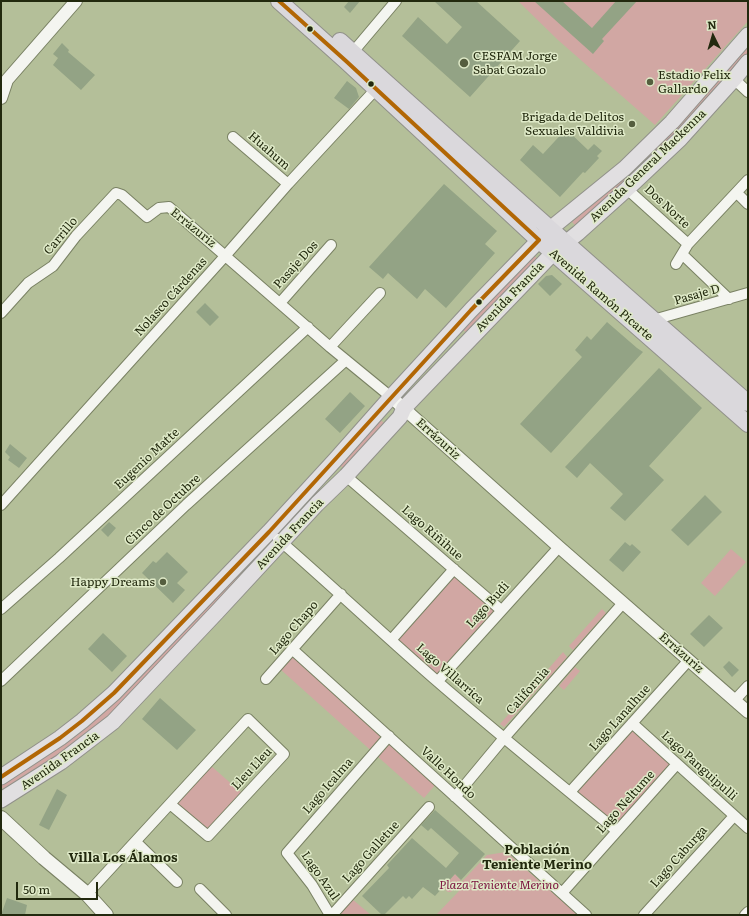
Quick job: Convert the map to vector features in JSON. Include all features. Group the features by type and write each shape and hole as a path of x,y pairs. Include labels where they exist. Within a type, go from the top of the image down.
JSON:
{"highway":[{"name":"Avenida Ramón Picarte","path":"279,1 376,89 544,234 559,248 608,303 748,424"},
{"name":"Avenida Ramón Picarte","path":"295,1 493,177 544,234"},
{"name":"Avenida Ramón Picarte","path":"559,248 652,320 748,403"}],"main road":[{"name":"Avenida General Mackenna","path":"544,234 625,168 672,122 748,35"},
{"name":"Avenida General Mackenna","path":"559,248 627,189 680,139 748,62"},
{"name":"Avenida Francia","path":"1,777 60,738 98,708 114,693 269,532 336,460 456,326 544,234"},
{"name":"Avenida Francia","path":"1,800 61,762 113,722 317,504 346,476 400,417 404,408 559,248"},
{"path":"456,326 464,338 463,347"},
{"path":"317,504 316,498 318,491 336,460"},
{"path":"1,818 44,858 87,894 106,915"}],"street":[{"path":"1,98 7,80 76,1"},
{"path":"353,52 396,1"},
{"path":"734,79 748,92"},
{"name":"Nolasco Cárdenas","path":"1,505 288,184 376,89"},
{"name":"Huahum","path":"233,137 288,184"},
{"path":"676,264 683,255 688,244 748,180"},
{"name":"Dos Norte","path":"627,189 688,244"},
{"name":"Carrillo","path":"1,313 28,283 53,266 76,236 116,193 122,195"},
{"path":"736,193 748,204"},
{"name":"Errázuriz","path":"122,195 146,217 159,208 170,207 330,347 404,408 559,547 748,712"},
{"name":"Pasaje Dos","path":"280,303 331,245"},
{"path":"683,255 730,299"},
{"path":"330,347 380,293"},
{"name":"Pasaje D","path":"652,320 748,294"},
{"name":"Eugenio Matte","path":"1,609 59,558 308,327"},
{"name":"Cinco de Octubre","path":"1,681 186,505 346,360"},
{"name":"Lago Riñihue","path":"346,476 500,610"},
{"name":"Lago Villarrica","path":"269,532 504,738 617,831"},
{"name":"Lago Budi","path":"438,681 500,610 559,547"},
{"path":"392,639 454,569"},
{"name":"Lago Chapo","path":"266,679 341,594"},
{"name":"California","path":"455,797 504,738 623,603"},
{"name":"Valle Hondo","path":"292,649 586,915"},
{"name":"Lago Lanalhue","path":"570,792 689,660"},
{"path":"735,700 748,686"},
{"name":"Lleu Lleu","path":"87,894 248,719 284,754 208,836 170,804"},
{"name":"Lago Panguipulli","path":"632,723 748,828"},
{"name":"Lago Icalma","path":"287,853 389,736"},
{"name":"Lago Neltume","path":"562,893 677,764"},
{"name":"Lago Galletue","path":"331,915 429,807"},
{"name":"Lago Caburga","path":"644,915 734,816"},
{"path":"136,842 177,882"},
{"name":"Lago Azul","path":"287,853 312,885 331,915"},
{"path":"200,889 226,915"},
{"path":"745,915 748,912"}],"green space":[{"name":"Estadio Felix Gallardo","path":"518,1 748,1 748,21 655,125 558,40"},
{"path":"748,47 748,56 678,134 576,226 572,222 633,169 701,100"},
{"path":"533,255 537,258 467,333 462,329"},
{"path":"379,419 384,423 343,468 338,463"},
{"path":"265,543 268,545 267,549 114,713 88,735 5,790 1,787 85,729 107,709"},
{"path":"731,549 746,562 715,596 701,583"},
{"path":"456,573 496,610 437,676 397,639"},
{"path":"602,609 606,613 573,650 569,646"},
{"path":"563,652 567,657 547,680 543,675"},
{"path":"293,656 435,785 424,798 280,669"},
{"path":"575,667 580,671 564,690 559,686"},
{"path":"538,681 542,684 504,727 500,724"},
{"path":"631,728 673,764 617,827 579,793 579,787"},
{"path":"210,765 243,794 208,830 175,803"},
{"name":"Plaza Teniente Merino","path":"506,852 578,915 436,915 459,891 456,888 487,855"},
{"path":"455,874 461,880 451,892 448,892 443,888"},
{"path":"352,899 371,915 337,915"}],"building":[{"path":"349,1 360,1 350,13 344,7"},
{"path":"434,1 476,1 520,41 470,97 402,36 418,17 447,44 462,27"},
{"path":"534,1 562,1 592,28 616,1 637,1 602,39 604,41 593,54"},
{"path":"62,43 69,50 68,52 95,75 81,90 53,65 58,58 53,54"},
{"path":"347,81 356,88 359,97 349,109 334,98"},
{"path":"566,129 588,150 594,144 602,151 597,156 599,158 585,173 583,172 560,197 520,160 533,145 543,154"},
{"path":"444,184 497,231 485,244 495,253 446,308 425,289 417,299 388,273 383,279 369,267"},
{"path":"552,275 562,284 550,296 538,284 546,276"},
{"path":"205,303 219,317 210,326 196,312"},
{"path":"607,322 643,352 551,453 520,424 582,357 575,350 587,336 591,340"},
{"path":"659,368 702,408 649,466 664,480 625,521 610,508 623,494 590,463 577,478 565,467"},
{"path":"350,392 365,406 340,433 325,419"},
{"path":"10,444 27,458 19,468 8,460 10,457 5,452"},
{"path":"705,495 722,512 688,546 671,530"},
{"path":"109,522 116,528 108,537 101,530"},
{"path":"625,542 630,546 632,544 641,552 623,572 609,560"},
{"name":"Happy Dreams","path":"167,552 188,572 177,583 185,590 173,603 142,573 153,561 156,563"},
{"path":"709,615 723,628 704,647 690,634"},
{"path":"103,633 127,656 112,672 88,649"},
{"path":"729,661 739,670 732,677 723,667"},
{"path":"160,698 196,730 177,750 142,719"},
{"path":"57,789 67,795 49,830 39,825"},
{"path":"435,810 485,854 461,880 455,874 435,896 423,887 412,899 409,896 406,899 403,896 384,915 382,915 362,896 389,868 387,865 412,838 446,868 459,853 431,828 428,831 421,825"},
{"path":"7,898 27,905 25,915 1,915"}],"transit line":[{"path":"1,777 60,738 114,693 269,532 471,310 539,240 279,1"}],"place":[{"name":"CESFAM Jorge Sabat Gozalo","path":"464,63"},
{"name":"Estadio Felix Gallardo","path":"650,82"},
{"name":"Brigada de Delitos Sexuales Valdivia","path":"632,124"},
{"name":"Happy Dreams","path":"163,582"}],"district":[{"name":"Villa Los Álamos","path":"123,858"},
{"name":"Población Teniente Merino","path":"537,858"}]}
